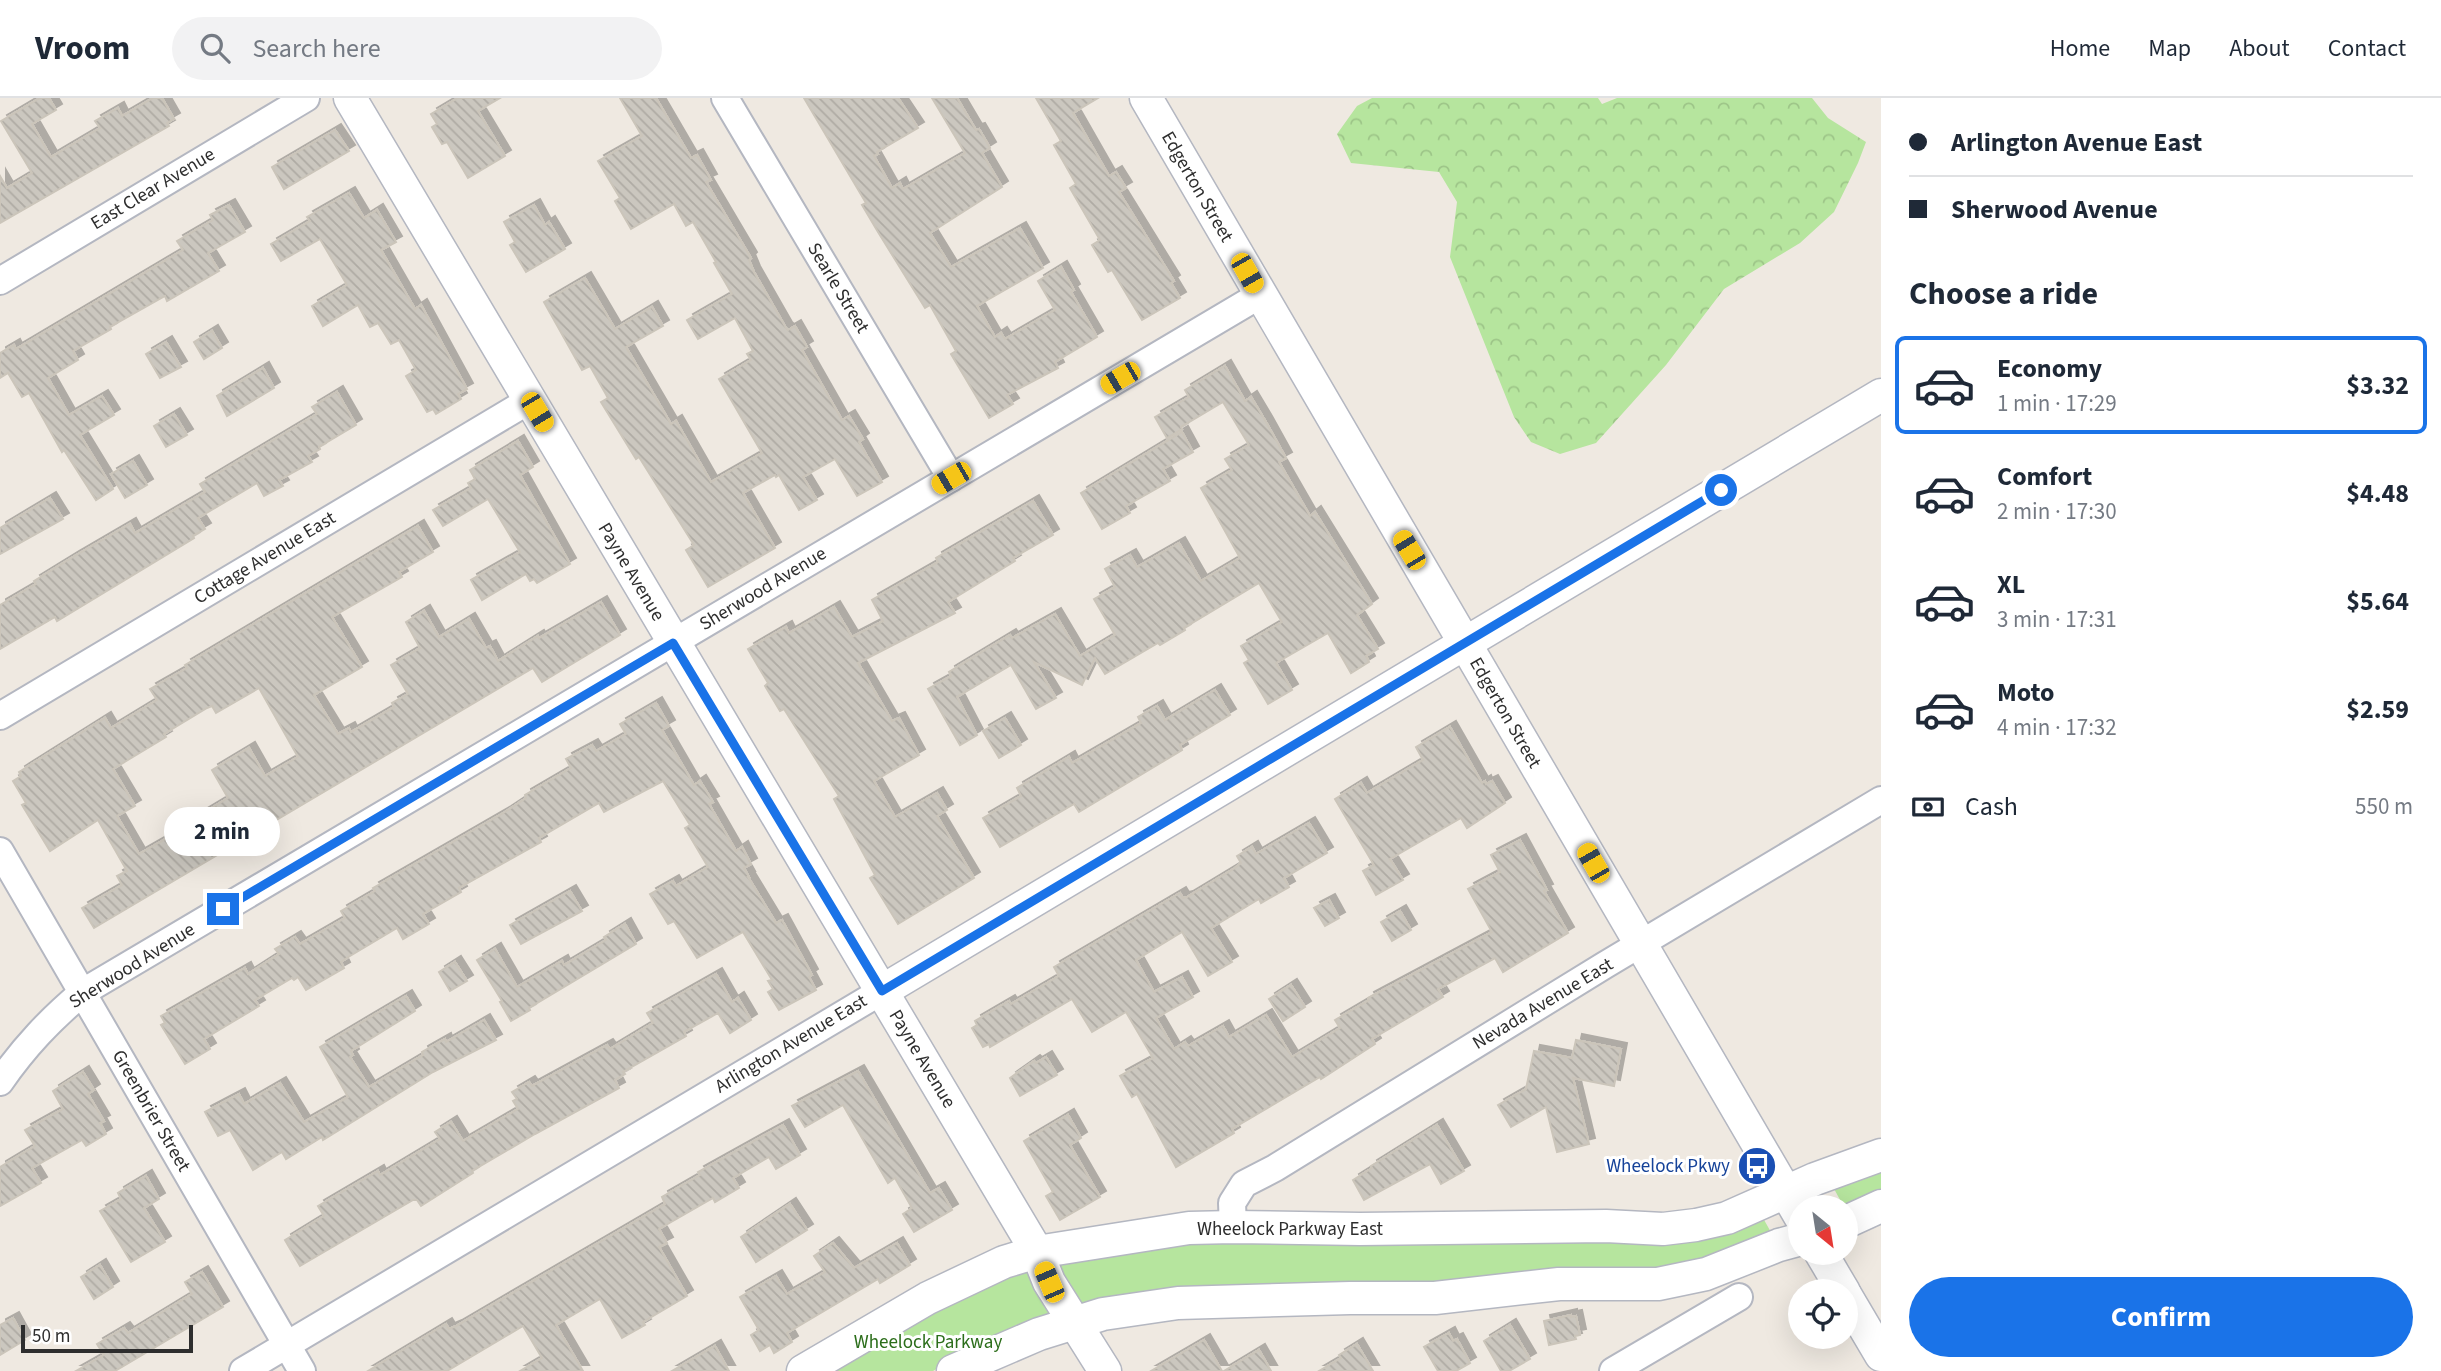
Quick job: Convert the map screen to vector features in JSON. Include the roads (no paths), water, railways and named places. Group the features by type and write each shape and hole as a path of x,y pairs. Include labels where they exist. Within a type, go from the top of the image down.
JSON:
{"street":[{"name":"East Clear Avenue","path":"0,281 306,98"},
{"name":"Payne Avenue","path":"350,98 1037,1252 1049,1282 1105,1371"},
{"name":"Searle Street","path":"725,98 951,478"},
{"name":"Edgerton Street","path":"1146,98 1641,944 1782,1205"},
{"name":"Sherwood Avenue","path":"0,1082 21,1052 49,1021 83,992 1260,295"},
{"name":"Arlington Avenue East","path":"243,1371 1881,395"},
{"name":"Cottage Avenue East","path":"0,716 530,400"},
{"name":"Nevada Avenue East","path":"1233,1227 1232,1203 1244,1184 1275,1168 1881,800"},
{"name":"Greenbrier Street","path":"0,851 302,1371"},
{"name":"Wheelock Parkway East","path":"803,1371 928,1298 1004,1262 1037,1252 1189,1228 1606,1226 1663,1229 1696,1225 1782,1205 1881,1155"},
{"path":"1858,1217 1881,1206"},
{"path":"953,1371 1039,1334 1104,1314 1178,1303 1435,1298 1559,1284 1658,1284 1706,1274 1788,1243"},
{"path":"1613,1371 1739,1297"},
{"path":"1858,1316 1881,1355"}],"place":[{"name":"Wheelock Pkwy","path":"1757,1166"}],"park label":[{"name":"Wheelock Parkway","path":"928,1342"}]}
